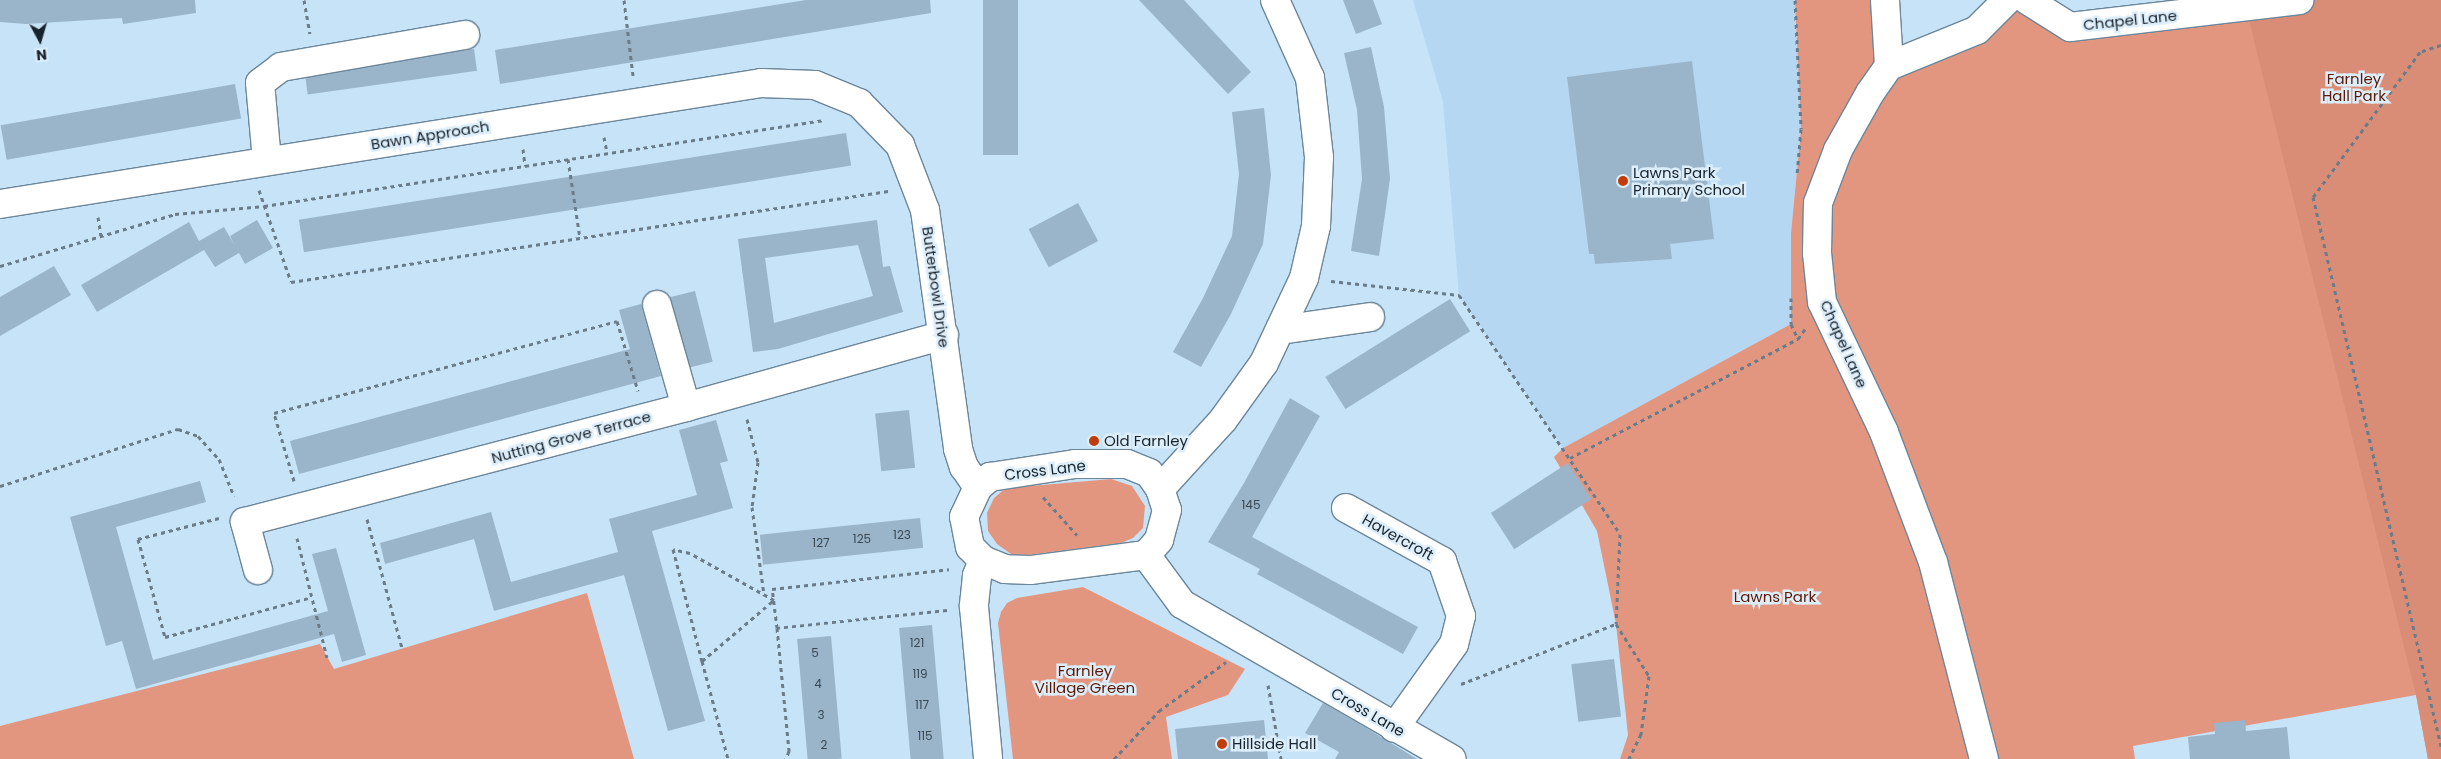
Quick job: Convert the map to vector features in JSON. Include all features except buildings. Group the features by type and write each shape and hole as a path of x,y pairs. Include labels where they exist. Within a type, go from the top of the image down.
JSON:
{"street":[{"path":"1160,489 1223,420 1264,363 1304,278 1316,226 1319,157 1310,78 1274,0"},
{"path":"1885,0 1890,66 1977,30 2008,0"},
{"name":"Chapel Lane","path":"2027,0 2070,27 2299,0"},
{"path":"258,162 260,83 281,67 465,34"},
{"name":"Chapel Lane","path":"1890,66 1870,93 1838,150 1818,203 1817,253 1822,302 1884,432 1933,562 1984,759"},
{"name":"Bawn Approach","path":"0,204 762,83 815,85 864,108"},
{"name":"Butterbowl Drive","path":"864,108 900,145 925,210 944,334 958,450 964,467 978,487"},
{"path":"657,304 686,407"},
{"path":"1280,330 1370,317"},
{"name":"Nutting Grove Terrace","path":"243,517 296,509 646,418 944,334"},
{"name":"Cross Lane","path":"978,487 990,477 1075,464 1127,464 1149,473 1160,489 1167,510 1159,540 1146,555 1182,604 1394,728 1452,759"},
{"path":"978,487 964,517 970,547 982,563 1005,570 1030,570 1146,555"},
{"name":"Havercroft","path":"1346,508 1442,561 1461,616 1454,644 1394,728"},
{"path":"243,517 258,570"},
{"path":"982,563 974,607 988,759"}],"path":[{"path":"304,0 315,61"},
{"path":"624,0 636,102"},
{"path":"1795,0 1801,129 1796,177"},
{"path":"2441,45 2420,52 2313,197 2441,746"},
{"path":"0,266 175,214 264,206 568,160 864,108"},
{"path":"568,160 580,238"},
{"path":"258,162 264,206 291,282 916,187"},
{"path":"97,212 101,236"},
{"path":"1304,278 1460,295 1620,534 1616,624 1649,676 1641,734 1629,759"},
{"path":"1791,288 1791,324 1798,339"},
{"path":"1570,458 1798,339 1822,302"},
{"path":"327,657 312,597 296,509 274,413 617,321 646,418"},
{"path":"739,392 758,462 752,507 764,595"},
{"path":"0,486 178,429 198,436 219,459 243,517 138,539 165,637 312,597"},
{"path":"1020,472 1101,561"},
{"path":"360,492 402,648"},
{"path":"727,759 673,550 690,553 774,600"},
{"path":"786,759 789,751 772,589 982,563"},
{"path":"702,661 774,600"},
{"path":"776,628 974,607"},
{"path":"1459,685 1616,624"},
{"path":"1114,759 1160,711 1201,678 1260,650 1281,759"}],"shaded area":[{"name":"Lawns Park Primary School","path":"1413,0 1795,0 1801,129 1791,233 1791,324 1563,448 1459,295 1443,102"}],"green space":[{"name":"Lawns Park","path":"1795,0 1885,0 1889,65 2007,0 2070,27 2441,0 2441,759 2428,759 2416,695 2133,746 2135,759 1620,759 1628,735 1616,624 1597,531 1554,457 1563,448 1791,324 1791,233 1801,129"},
{"name":"Farnley Hall Park","path":"2244,0 2441,0 2441,759 2428,759 2416,695"},
{"path":"1111,479 1132,486 1145,506 1143,528 1133,538 1121,543 1028,555 1011,554 997,544 988,531 987,513 994,498 1006,488"},
{"name":"Farnley Village Green","path":"1083,587 1245,669 1228,695 1166,717 1172,759 1013,759 998,623 1001,612 1007,603 1017,598"},
{"path":"587,593 634,759 0,759 0,726 320,644 334,669"}],"place":[{"name":"Lawns Park Primary School","path":"1623,181"},
{"name":"Old Farnley","path":"1094,441"},
{"name":"Hillside Hall","path":"1222,744"}]}
